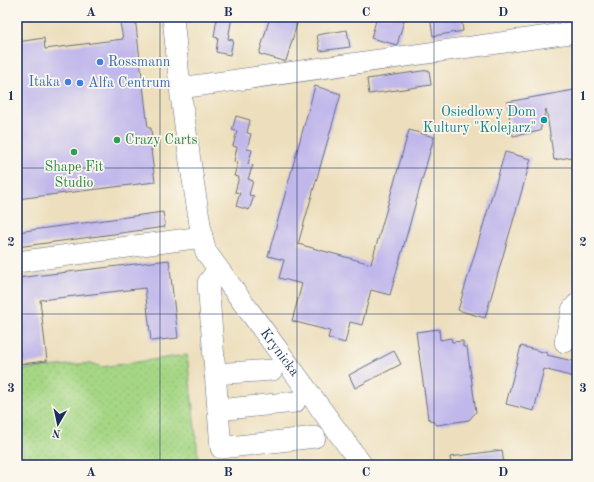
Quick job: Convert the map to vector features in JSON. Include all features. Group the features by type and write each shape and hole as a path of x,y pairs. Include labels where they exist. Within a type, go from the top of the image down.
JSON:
{"street":[{"name":"Krynicka","path":"173,17 180,88 190,161 202,237 206,252 362,465"},
{"path":"180,88 577,32"},
{"path":"17,262 202,237"},
{"path":"218,270 208,284 221,448 315,437"},
{"path":"565,342 572,310 577,304"},
{"path":"215,374 272,370"},
{"path":"218,410 295,402"}],"green space":[{"path":"187,355 199,465 24,465 19,424 17,424 17,370 91,363 102,367"}],"building":[{"name":"Alfa Centrum","path":"119,17 135,17 148,128 151,128 153,149 151,149 155,182 17,199 17,42 44,38 45,49 123,39"},
{"path":"217,17 232,17 228,39 233,40 230,55 216,52 218,38 214,37"},
{"path":"270,17 299,17 286,61 259,54"},
{"path":"377,17 405,17 397,45 371,38"},
{"path":"430,17 461,17 463,31 433,36"},
{"path":"347,30 350,47 320,51 317,35"},
{"path":"429,70 431,85 369,94 367,79"},
{"path":"315,86 341,94 298,244 371,264 409,130 434,137 390,295 371,290 362,325 350,322 345,343 328,338 330,331 292,321 302,284 279,278 284,260 268,256"},
{"name":"Osiedlowy Dom Kultury \"Kolejarz\"","path":"574,90 577,111 577,156 554,160 546,109 540,131 513,136 507,102"},
{"path":"236,116 250,120 247,133 251,134 247,149 252,150 248,164 253,165 248,179 253,181 249,195 254,196 249,210 236,206 240,193 235,192 239,177 234,176 238,162 234,161 237,147 233,146 237,131 232,130"},
{"path":"505,152 531,159 485,318 458,310"},
{"path":"163,212 165,227 17,247 17,232"},
{"path":"169,260 178,338 151,341 145,288 40,300 47,361 21,364 17,324 17,278"},
{"path":"439,329 440,340 451,338 452,342 463,341 463,347 467,347 476,412 469,420 437,425 428,418 416,332"},
{"path":"521,346 547,353 547,355 577,362 577,378 544,369 534,411 506,404"},
{"path":"394,351 401,364 355,388 349,375"},
{"path":"502,450 504,465 451,465 450,457"}],"place":[{"name":"Rossmann","path":"100,62"},
{"name":"Itaka","path":"68,82"},
{"name":"Alfa Centrum","path":"80,83"},
{"name":"Osiedlowy Dom Kultury \"Kolejarz\"","path":"544,120"},
{"name":"Crazy Carts","path":"117,140"},
{"name":"Shape Fit Studio","path":"74,152"}]}
